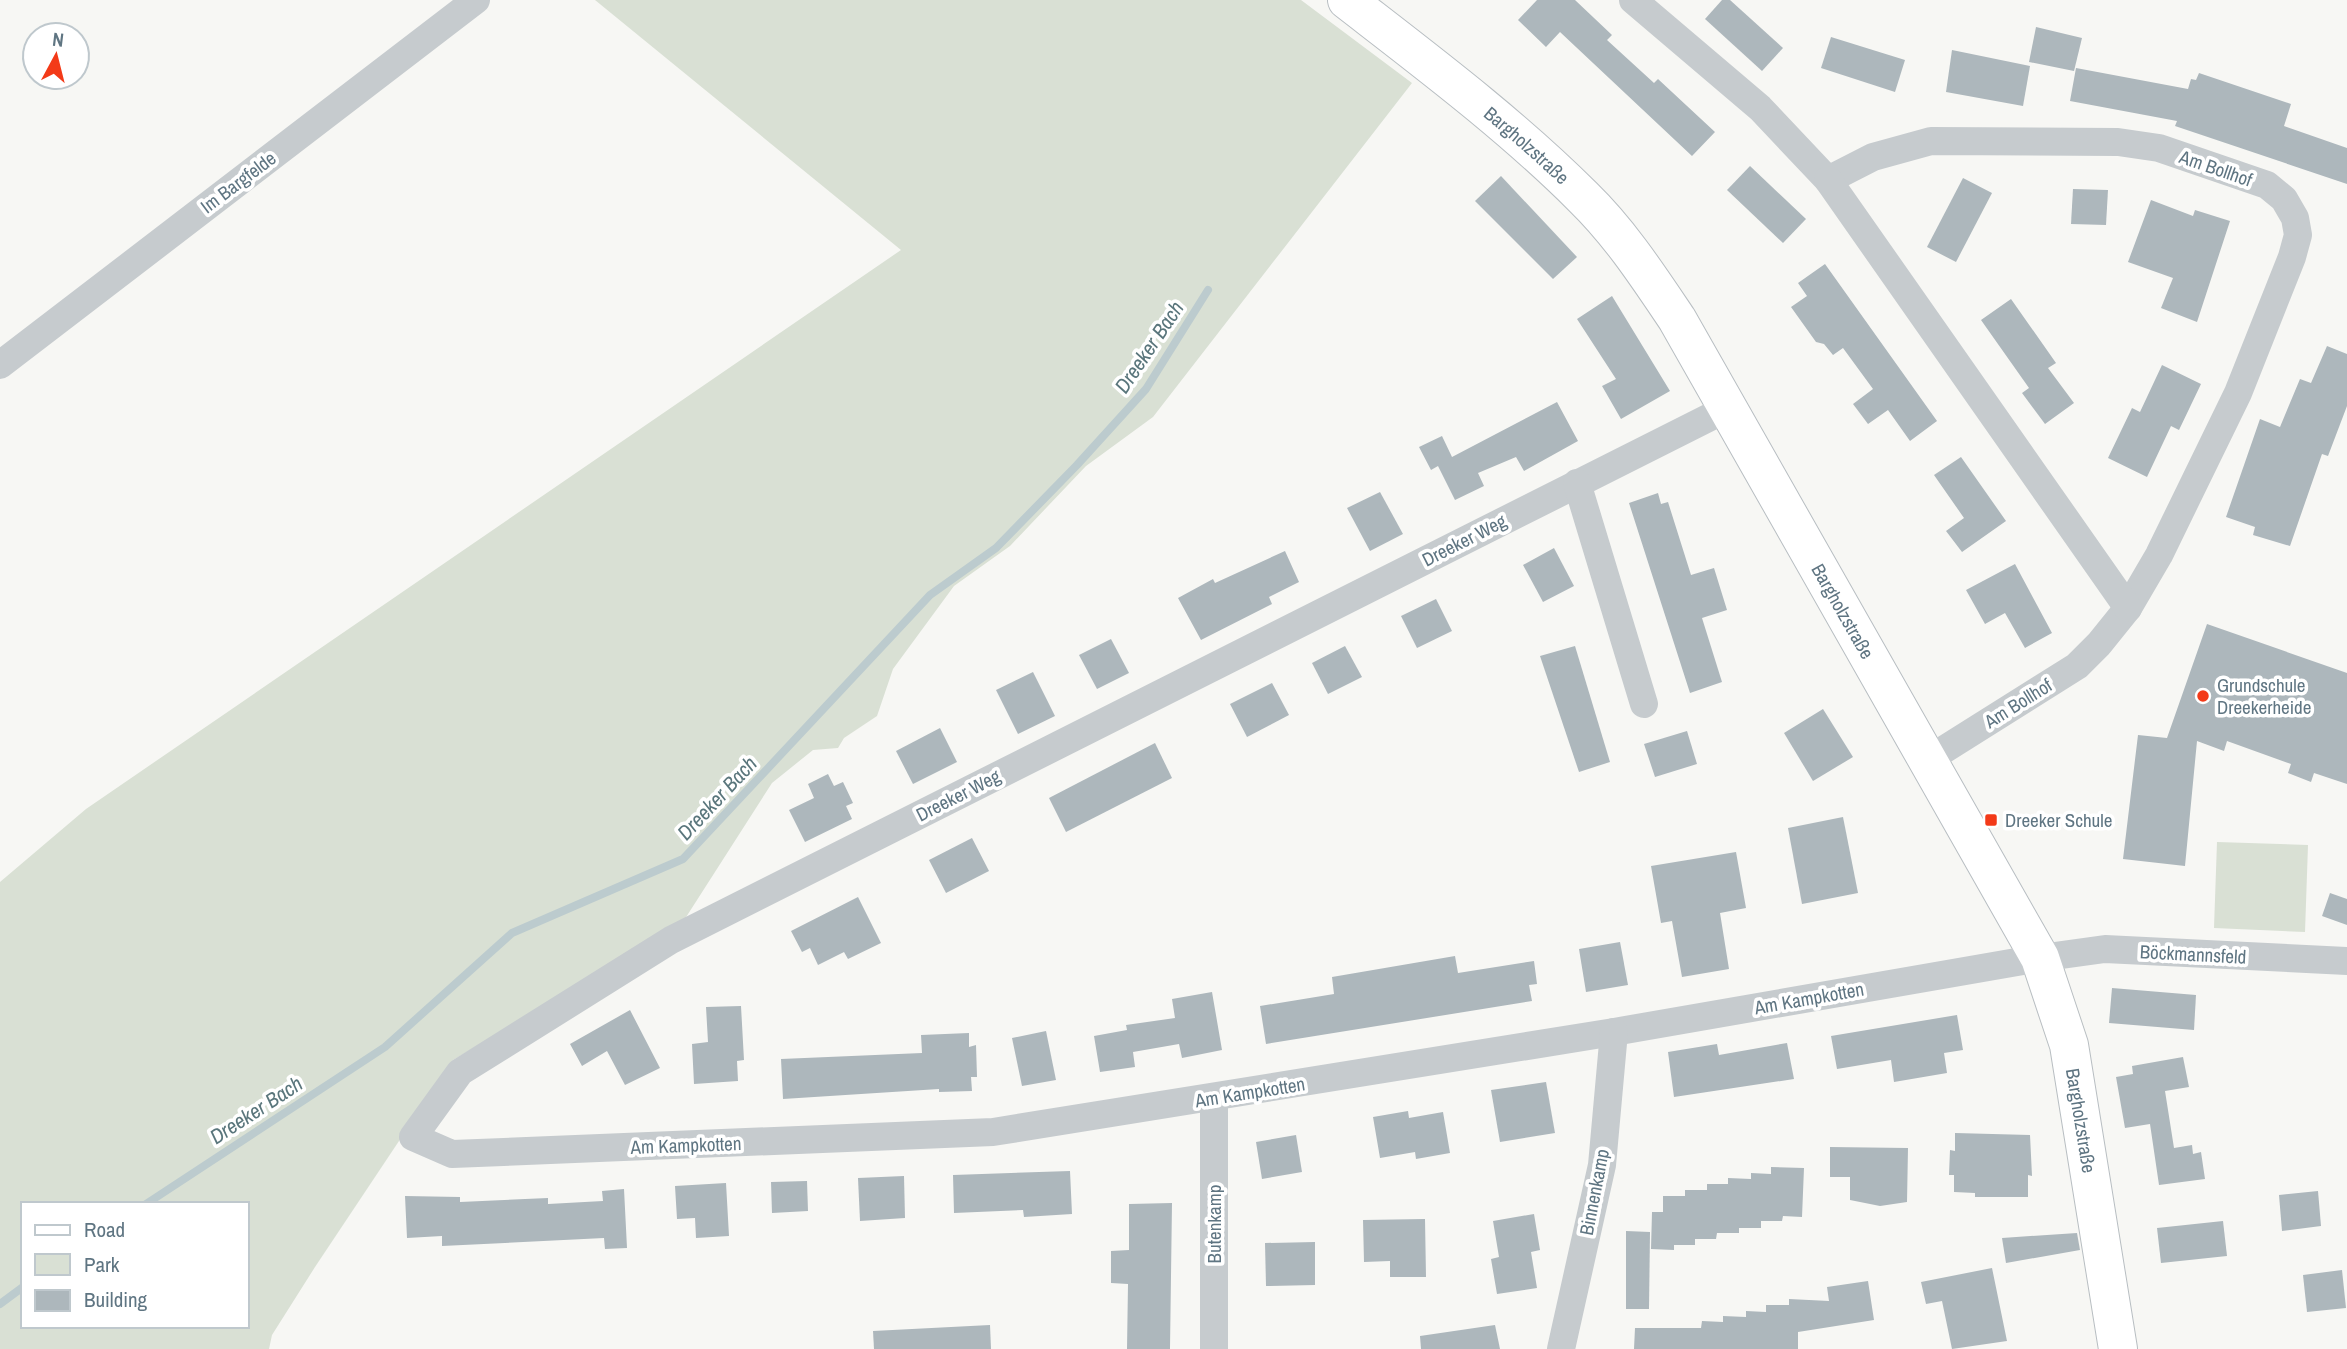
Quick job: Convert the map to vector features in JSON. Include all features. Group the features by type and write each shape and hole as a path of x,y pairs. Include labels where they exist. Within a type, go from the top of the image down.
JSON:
{"main road":[{"name":"Bargholzstraße","path":"1347,0 1529,146 1584,198 1642,267 1677,319 1929,759 2040,958 2069,1045 2118,1349"}],"street":[{"name":"Im Bargfelde","path":"0,365 476,0"},
{"path":"1633,0 1760,108 1828,180 2128,608"},
{"name":"Am Bollhof","path":"1828,180 1873,157 1931,141 2118,142 2159,148 2267,185 2284,199 2295,218 2298,235 2292,257 2238,393 2159,555 2128,608 2077,666 1929,759"},
{"name":"Dreeker Weg","path":"452,1154 413,1137 460,1072 671,940 1728,408"},
{"path":"1577,483 1644,704"},
{"name":"Böckmannsfeld","path":"2040,958 2105,949 2347,961"},
{"name":"Am Kampkotten","path":"452,1154 993,1132 1614,1032 2040,958"},
{"name":"Binnenkamp","path":"1561,1349 1602,1166 1614,1032"},
{"name":"Butenkamp","path":"1214,1098 1214,1349"}],"green space":[{"path":"595,0 1301,0 1412,83 1153,417 1086,466 1010,546 954,586 893,669 877,716 844,738 838,748 813,750 772,783 681,925 453,1060 315,1267 272,1335 269,1349 0,1349 0,882 86,809 901,250"},
{"path":"2217,842 2308,845 2305,932 2214,928"}],"building":[{"path":"1537,0 1575,0 1612,35 1607,40 1654,83 1658,79 1715,132 1692,156 1560,32 1546,47 1518,20"},
{"path":"1722,0 1730,0 1783,48 1762,71 1705,19"},
{"path":"2036,27 2082,38 2074,71 2029,62"},
{"path":"1831,37 1905,60 1895,92 1821,68"},
{"path":"1952,50 2030,66 2023,106 1946,92"},
{"path":"2076,68 2188,89 2191,79 2196,80 2199,73 2291,104 2284,126 2347,148 2347,184 2175,126 2177,121 2070,101"},
{"path":"1750,166 1806,219 1783,243 1727,190"},
{"path":"1501,176 1577,257 1553,279 1475,201"},
{"path":"1963,178 1992,193 1956,262 1927,247"},
{"path":"2073,189 2108,190 2106,225 2071,224"},
{"path":"2151,200 2193,216 2195,210 2230,221 2197,322 2161,308 2173,278 2128,262"},
{"path":"1825,264 1937,421 1910,441 1888,410 1868,424 1853,404 1873,389 1843,348 1833,355 1824,344 1816,342 1791,307 1807,296 1798,283"},
{"path":"1612,296 1670,391 1621,419 1602,386 1616,379 1577,319"},
{"path":"2011,299 2056,363 2048,368 2074,403 2045,424 2022,393 2029,388 1981,320"},
{"path":"2327,346 2347,354 2347,406 2328,456 2322,454 2290,546 2253,535 2255,527 2226,517 2260,419 2280,427 2300,379 2311,383"},
{"path":"2162,365 2201,384 2179,430 2171,426 2147,477 2108,458 2132,408 2140,412"},
{"path":"1557,402 1578,441 1524,471 1516,457 1478,473 1484,486 1455,500 1438,466 1431,470 1419,447 1442,436 1452,457"},
{"path":"1961,457 2006,521 1962,552 1946,531 1964,518 1934,475"},
{"path":"1380,492 1403,534 1370,551 1347,508"},
{"path":"1658,493 1661,504 1668,502 1691,575 1714,568 1727,610 1702,618 1722,682 1690,693 1629,503"},
{"path":"1554,548 1574,586 1543,602 1523,565"},
{"path":"1285,551 1299,582 1269,597 1272,604 1201,640 1178,598 1213,579 1215,583"},
{"path":"2015,564 2052,633 2025,648 2005,613 1985,624 1966,590"},
{"path":"1436,599 1452,631 1417,648 1401,616"},
{"path":"2207,624 2347,673 2347,784 2314,773 2311,782 2288,773 2291,764 2227,741 2224,751 2197,741 2185,866 2123,859 2138,735 2167,738"},
{"path":"1111,639 1129,673 1097,689 1079,655"},
{"path":"1345,646 1362,677 1328,694 1312,663"},
{"path":"1575,646 1610,762 1579,772 1540,656"},
{"path":"1033,672 1055,716 1018,734 996,690"},
{"path":"1272,683 1289,715 1247,737 1230,704"},
{"path":"1823,709 1853,757 1813,781 1784,733"},
{"path":"940,728 957,762 913,784 896,751"},
{"path":"1687,731 1697,764 1655,777 1644,744"},
{"path":"1155,743 1172,778 1066,832 1049,798"},
{"path":"828,774 834,786 843,782 853,803 846,806 852,819 805,842 789,810 814,798 808,784"},
{"path":"1843,817 1858,893 1802,904 1788,828"},
{"path":"972,838 989,871 946,893 929,860"},
{"path":"1736,852 1746,908 1720,913 1729,969 1682,977 1672,921 1661,923 1651,866"},
{"path":"2330,893 2347,899 2347,925 2322,916"},
{"path":"858,897 881,943 848,959 844,952 818,965 810,948 802,952 791,931"},
{"path":"1620,942 1628,985 1586,992 1579,949"},
{"path":"1455,956 1458,973 1534,961 1537,984 1529,985 1532,1001 1266,1044 1260,1006 1334,994 1332,977"},
{"path":"2112,988 2196,995 2194,1030 2109,1023"},
{"path":"1212,992 1222,1050 1182,1058 1179,1044 1133,1052 1135,1067 1100,1072 1094,1036 1127,1030 1126,1025 1175,1018 1172,999"},
{"path":"741,1006 744,1060 737,1061 738,1081 694,1084 692,1044 708,1042 706,1007"},
{"path":"630,1010 660,1068 625,1085 607,1051 582,1066 570,1044"},
{"path":"1957,1015 1963,1050 1944,1053 1947,1073 1894,1082 1891,1060 1837,1069 1831,1036"},
{"path":"1046,1031 1056,1080 1022,1086 1012,1038"},
{"path":"969,1033 969,1047 976,1045 977,1077 971,1077 972,1091 939,1092 939,1089 783,1099 781,1059 922,1053 921,1035"},
{"path":"1787,1043 1794,1079 1674,1097 1668,1052 1717,1044 1719,1055"},
{"path":"2183,1057 2189,1087 2165,1091 2174,1148 2192,1145 2193,1154 2201,1152 2205,1179 2159,1185 2150,1124 2125,1128 2116,1077 2133,1074 2132,1066"},
{"path":"1546,1082 1555,1133 1500,1142 1491,1090"},
{"path":"1408,1111 1409,1118 1443,1112 1450,1153 1416,1159 1415,1152 1380,1158 1373,1117"},
{"path":"1955,1133 2030,1135 2032,1176 2028,1175 2028,1197 1975,1197 1975,1193 1954,1192 1954,1175 1949,1175 1950,1150 1955,1151"},
{"path":"1296,1135 1302,1172 1262,1179 1256,1142"},
{"path":"1830,1147 1908,1148 1907,1202 1880,1206 1850,1200 1850,1177 1830,1177"},
{"path":"1771,1167 1804,1168 1802,1217 1783,1216 1782,1221 1761,1221 1761,1228 1739,1228 1739,1233 1717,1233 1716,1239 1695,1239 1695,1245 1674,1245 1674,1250 1651,1249 1652,1212 1663,1212 1663,1196 1685,1196 1685,1190 1707,1190 1707,1184 1728,1184 1728,1178 1751,1179 1751,1173 1771,1174"},
{"path":"1070,1171 1072,1214 1024,1217 1023,1210 954,1213 953,1175"},
{"path":"904,1176 905,1218 860,1221 858,1178"},
{"path":"807,1181 808,1211 772,1213 771,1182"},
{"path":"726,1183 729,1236 696,1238 695,1218 677,1219 675,1186"},
{"path":"624,1189 627,1248 605,1249 604,1238 442,1246 442,1236 407,1238 405,1196 460,1197 460,1202 548,1198 548,1204 603,1201 602,1191"},
{"path":"2318,1191 2321,1226 2282,1231 2279,1195"},
{"path":"1172,1203 1170,1349 1127,1349 1128,1284 1111,1283 1111,1251 1129,1250 1129,1204"},
{"path":"1534,1214 1540,1250 1531,1252 1537,1288 1497,1294 1491,1259 1499,1257 1493,1221"},
{"path":"1425,1219 1426,1277 1390,1277 1390,1261 1364,1262 1363,1220"},
{"path":"2223,1221 2227,1256 2161,1263 2157,1228"},
{"path":"1626,1231 1650,1232 1649,1309 1626,1309"},
{"path":"2077,1233 2080,1250 2006,1263 2002,1238"},
{"path":"1315,1242 1315,1285 1266,1286 1265,1243"},
{"path":"1992,1268 2007,1341 1952,1349 1942,1301 1926,1304 1921,1282"},
{"path":"2342,1270 2346,1308 2307,1312 2303,1275"},
{"path":"1868,1281 1874,1320 1798,1332 1798,1349 1634,1349 1635,1328 1701,1328 1702,1321 1723,1322 1723,1316 1746,1317 1746,1311 1766,1312 1766,1305 1789,1305 1789,1299 1829,1301 1827,1287"},
{"path":"990,1325 991,1349 874,1349 873,1331"},
{"path":"1495,1325 1500,1349 1421,1349 1420,1336"}],"waterway":[{"name":"Dreeker Bach","path":"149,1202 385,1047 512,933 683,859 930,595 996,548 1077,465 1146,389 1208,290"},
{"name":"Dreeker Bach","path":"0,1304 21,1288"}],"place":[{"name":"Grundschule Dreekerheide","path":"2203,696"},
{"name":"Dreeker Schule","path":"1991,820"}]}
